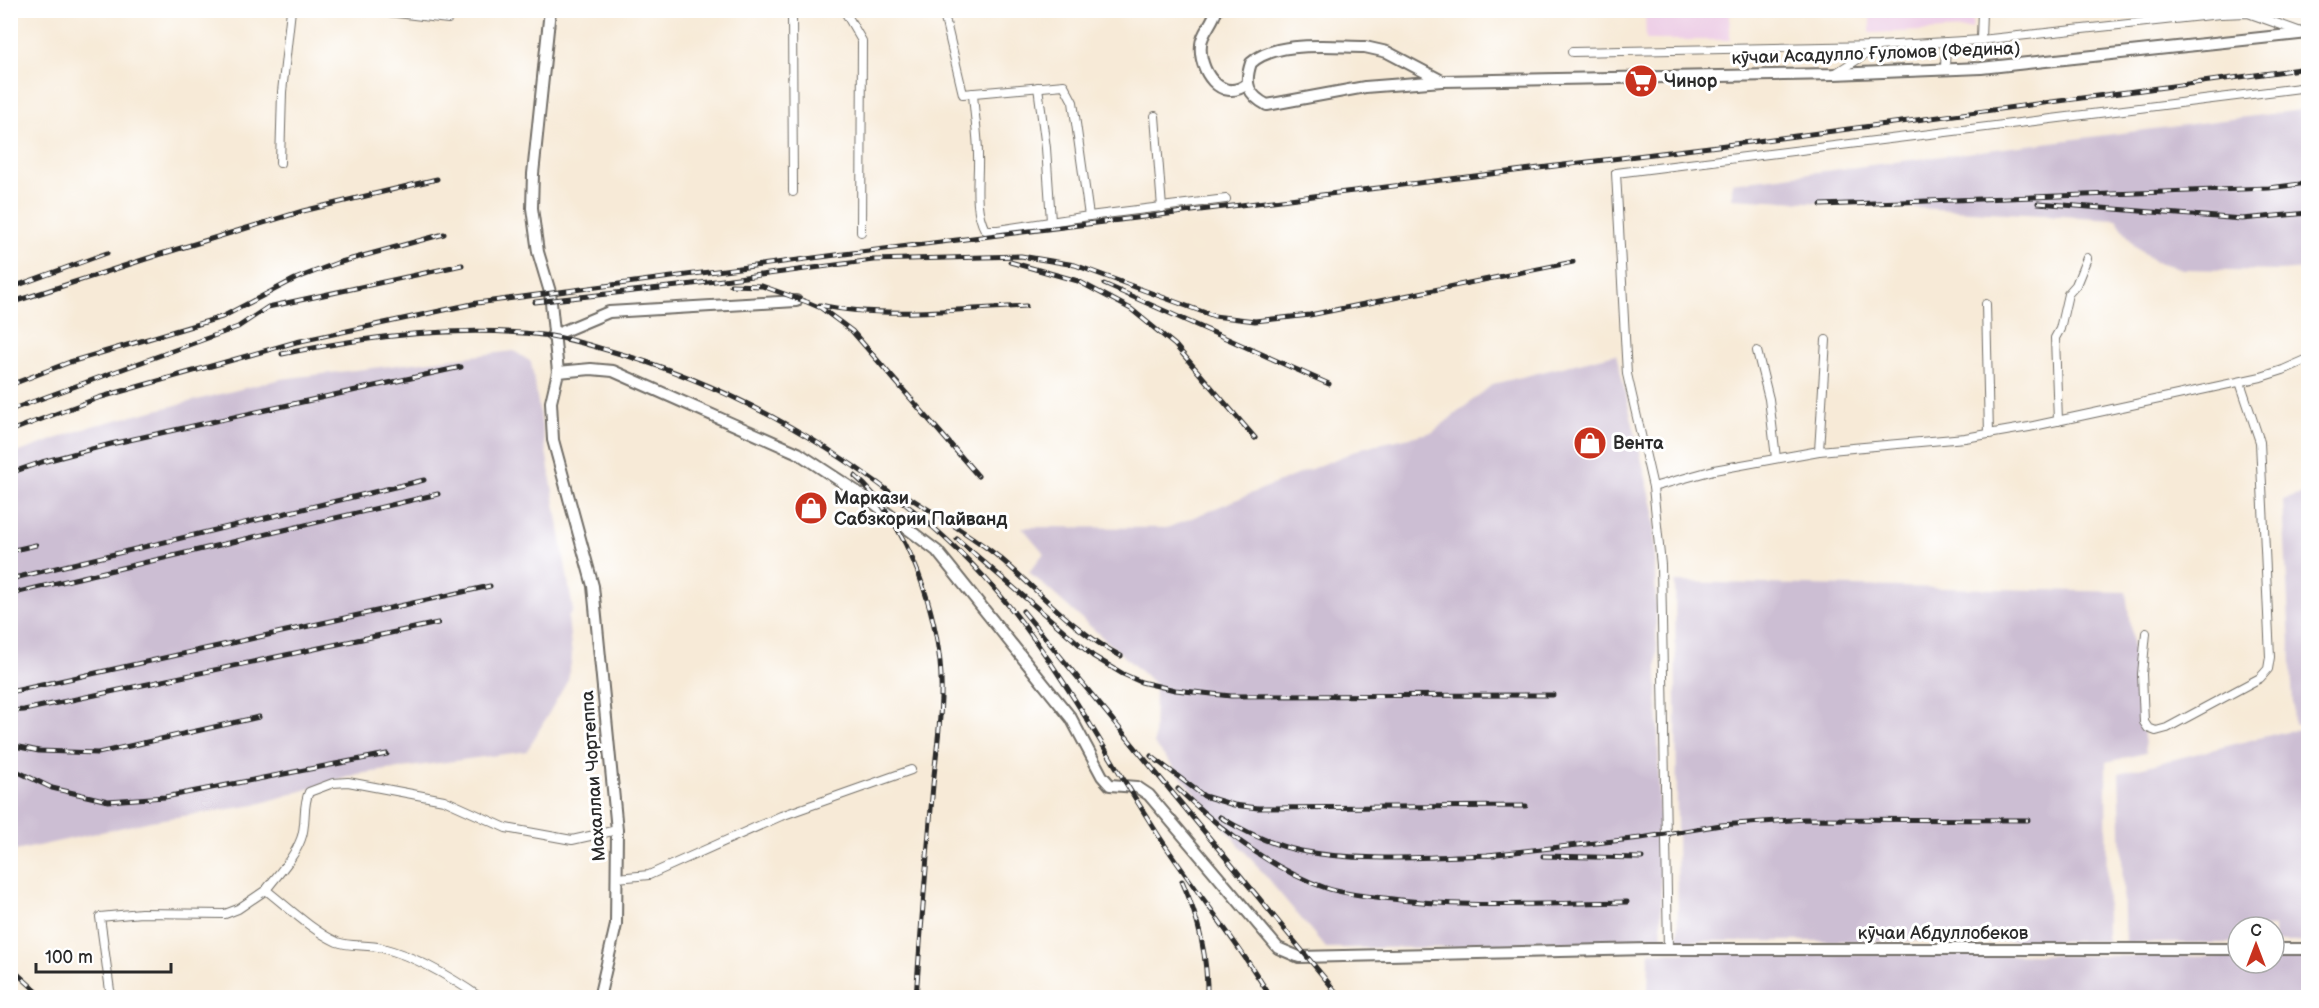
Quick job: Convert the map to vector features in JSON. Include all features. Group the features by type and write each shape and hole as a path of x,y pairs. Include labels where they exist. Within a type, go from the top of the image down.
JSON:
{"street":[{"path":"280,163 282,92 291,10"},
{"path":"371,10 448,19"},
{"path":"550,10 532,208 538,252 550,292 552,336 558,372"},
{"path":"792,10 792,192"},
{"path":"844,10 862,41 861,232"},
{"path":"943,10 963,94 1065,85 1073,102 1089,216"},
{"path":"1216,10 1201,41 1202,60 1209,77 1218,87 1230,92 1238,91 1247,84"},
{"name":"кӯчаи Асадулло Ғуломов (Федина)","path":"1982,10 1982,40"},
{"path":"1572,52 1878,46 1982,40 2220,14 2248,13 2307,33"},
{"name":"кӯчаи Асадулло Ғуломов (Федина)","path":"1442,81 1387,52 1365,47 1280,48 1267,52 1251,63 1247,84 1254,98 1267,105 1365,87 1442,81 1834,74 1993,67 2307,33"},
{"path":"1945,69 1946,42"},
{"path":"1834,74 1878,46"},
{"path":"1038,87 1046,148 1051,221"},
{"path":"1668,950 1661,565 1653,487 1627,374 1616,172 2308,87"},
{"path":"973,93 978,156 976,177 978,202 981,222 985,230 1226,199"},
{"path":"1155,116 1162,208"},
{"path":"2058,421 2055,338 2060,329 2068,294 2076,285 2087,258"},
{"path":"552,336 609,312 796,301"},
{"path":"1986,304 1989,434"},
{"path":"1819,451 1826,340"},
{"path":"1757,351 1769,399 1776,458"},
{"path":"1653,487 1714,470 1776,458 1819,451 1965,438 2058,421 2240,382 2283,370 2308,359"},
{"name":"кӯчаи Абдуллобеков","path":"558,372 591,369 613,371 798,453 871,501 937,551 1071,718 1102,776 1110,785 1137,787 1149,795 1278,948 1289,954 1299,957 1648,949 2226,949"},
{"name":"Махаллаи Чортеппа","path":"558,372 551,402 553,440 593,586 617,830 616,926 598,998"},
{"path":"2146,633 2142,674 2144,722 2148,728 2156,731 2167,728 2260,678 2268,669 2270,657 2267,564 2260,442 2240,382"},
{"path":"617,878 649,875 781,816 911,770"},
{"path":"111,998 99,917 141,914 225,914 238,909 266,890 290,860 302,838 306,799 309,792 333,783 348,782 444,800 506,828 572,840 617,830"},
{"path":"266,890 310,925 339,943 373,945 403,953 460,983 481,998"},
{"path":"2286,949 2308,949"}],"shaded area":[{"path":"1645,11 1730,11 1730,40 1646,40"},
{"path":"1870,11 1973,11 1972,29 1870,33"},
{"path":"2308,109 2308,269 2279,271 2183,269 2154,261 2134,245 2116,219 1732,198 1732,183"},
{"path":"514,351 531,362 573,610 568,617 572,657 568,680 527,751 358,774 255,805 151,821 11,852 11,455 92,426 281,379"},
{"path":"1616,354 1654,511 1662,947 1326,948 1154,744 1155,684 1029,572 1044,553 1022,527 1167,528 1365,447 1433,432 1493,384"},
{"path":"2308,492 2308,724 2294,725 2283,500"},
{"path":"1675,582 2126,592 2146,753 2106,762 2107,941 1678,941"},
{"path":"2308,730 2308,942 2286,942 2286,915 2226,915 2226,943 2125,943 2119,773 2287,731"},
{"path":"1649,952 2226,957 2226,975 2286,975 2286,957 2308,957 2308,997 1648,998"}],"railway":[{"path":"10,431 98,398 296,342 477,303 836,255 1750,142 2308,68"},
{"path":"10,303 303,211 437,179"},
{"path":"1821,205 2269,188 2308,183"},
{"path":"2038,203 2242,219 2308,213"},
{"path":"10,385 70,362 222,317 295,279 337,263 444,234"},
{"path":"10,288 107,253"},
{"path":"535,302 873,260 1021,256 1075,265 1214,316 1255,321 1310,315 1573,262"},
{"path":"1010,262 1078,281 1131,309 1175,345 1255,438"},
{"path":"10,410 238,327 268,307 462,265"},
{"path":"1104,284 1329,384"},
{"path":"731,285 762,286 807,302 821,308 852,331 978,476"},
{"path":"820,305 896,312 1026,306"},
{"path":"282,354 348,342 416,334 483,331 551,336 607,350 718,390 773,417 827,449 879,484 927,522 970,563 1009,606 1068,689 1171,854 1271,998"},
{"path":"10,473 111,444 461,367"},
{"path":"855,476 872,493 902,536 931,612 940,662 939,723 916,998"},
{"path":"10,579 424,480"},
{"path":"10,594 438,494"},
{"path":"904,494 989,549 1073,624 1104,647 1121,656"},
{"path":"957,539 1093,656 1141,682 1175,690 1231,696 1553,695"},
{"path":"10,551 36,545"},
{"path":"10,692 490,586"},
{"path":"1023,611 1341,998"},
{"path":"10,711 24,710 438,623"},
{"path":"10,745 39,751 98,753 259,717"},
{"path":"10,768 52,788 108,801 165,797 387,754"},
{"path":"1151,756 1204,796 1234,805 1258,808 1526,806"},
{"path":"1178,789 1211,819 1266,859 1305,880 1333,890 1444,903 1627,902"},
{"path":"1220,817 1269,842 1325,855 1373,858 1495,855"},
{"path":"1488,855 1641,838 1721,825 1804,819 2028,820"},
{"path":"1543,856 1642,858"},
{"path":"1182,881 1201,938 1206,967 1207,998"},
{"path":"10,967 44,998"}],"place":[{"name":"Чинор","path":"1641,81"},
{"name":"Вента","path":"1590,443"},
{"name":"Маркази Сабзкории Пайванд","path":"811,508"}]}
